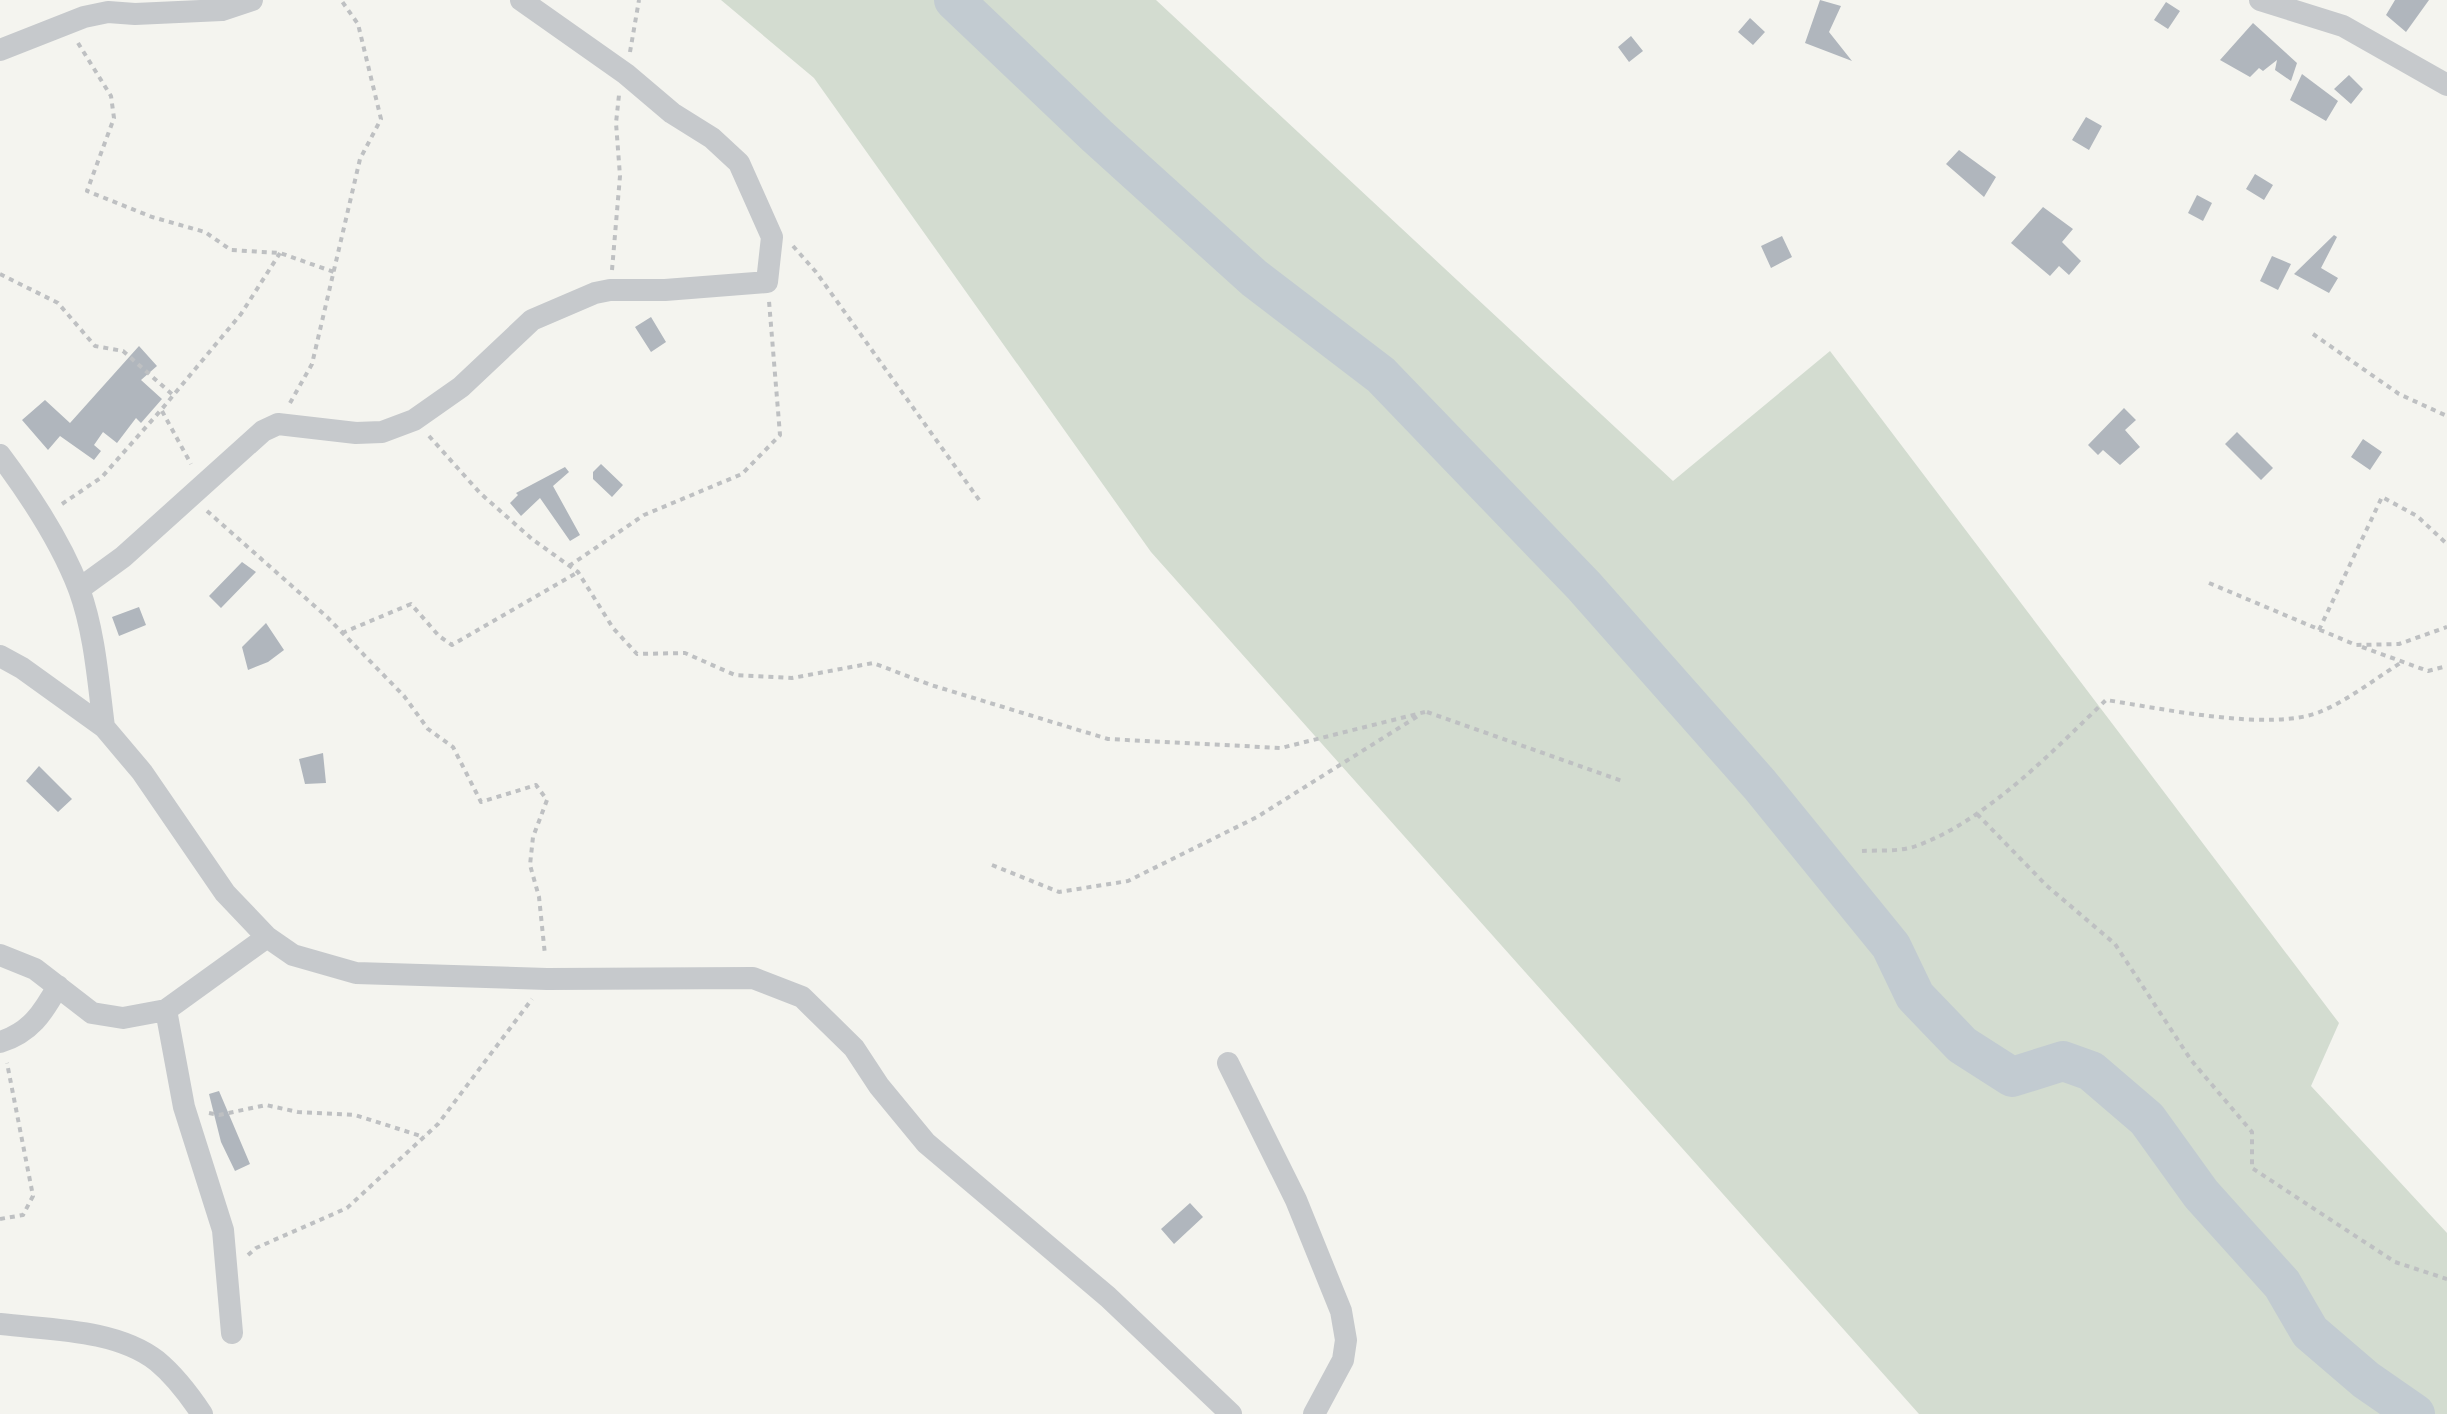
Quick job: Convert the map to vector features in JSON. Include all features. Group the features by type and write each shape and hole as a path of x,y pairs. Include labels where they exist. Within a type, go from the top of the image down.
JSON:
{"street":[{"path":"0,50 84,17 108,12 222,10 252,0"},
{"path":"79,589 123,557 263,431 278,424 382,432 414,420 461,387 532,320 610,290 767,282 772,237 740,164 712,138 672,113 626,74 521,0"},
{"path":"2260,0 2343,26 2447,85"},
{"path":"0,455 30,494 79,589 93,644 104,727"},
{"path":"0,656 104,727 142,772 225,892 267,937 293,955 356,973 547,979 753,978 802,997 854,1048 879,1086 926,1142 1108,1297 1231,1414"},
{"path":"0,955 35,969 92,1013 123,1018 166,1010 267,937"},
{"path":"2,1042 34,1024 58,986"},
{"path":"166,1010 184,1107 222,1230 232,1333"},
{"path":"1228,1064 1296,1200 1342,1312 1346,1340 1343,1360 1314,1414"},
{"path":"0,1324 103,1338 130,1346 156,1361 195,1413"}],"path":[{"path":"278,424 312,364 360,160 381,119 358,24 341,0"},
{"path":"610,290 620,176 617,102 639,0"},
{"path":"68,26 111,96 114,118 87,190 152,217 205,232 232,250 280,253 334,272"},
{"path":"772,237 787,240 816,272 982,504"},
{"path":"41,518 102,477 241,314 280,253"},
{"path":"0,274 58,304 95,346 124,351 173,395"},
{"path":"569,566 644,514 742,474 780,435 767,282"},
{"path":"2313,334 2399,394 2447,416"},
{"path":"161,410 198,492 404,696 428,729 453,747 481,802 536,785 547,800 533,838 530,865 539,896 547,979 438,1124 424,1137 347,1208 256,1248 227,1276"},
{"path":"414,420 480,493 532,539 578,572 613,628 637,654 685,653 735,675 792,678 873,663 931,685 1108,739 1281,748 1425,712 1625,782"},
{"path":"2320,630 2382,496 2417,516 2447,544"},
{"path":"342,634 410,604 452,645 578,572"},
{"path":"2208,583 2428,672 2447,666"},
{"path":"2356,645 2399,644 2447,627"},
{"path":"1862,850 1914,847 1977,814 2106,700 2222,716 2286,720 2321,712 2402,662"},
{"path":"992,865 1059,892 1128,881 1257,817 1425,712"},
{"path":"1977,814 2046,885 2115,944 2190,1060 2252,1132 2252,1168 2395,1262 2447,1278"},
{"path":"0,1218 23,1215 33,1196 2,1042"},
{"path":"184,1107 218,1115 266,1105 298,1112 355,1115 424,1137"}],"shaded area":[{"path":"721,0 1156,0 1673,481 1830,351 2339,1023 2311,1086 2447,1233 2447,1414 1919,1414 1151,552 814,78"}],"building":[{"path":"1820,0 1841,6 1829,32 1852,61 1805,43"},
{"path":"2395,0 2429,0 2406,32 2386,15"},
{"path":"2166,2 2180,11 2168,29 2154,20"},
{"path":"1750,18 1765,32 1753,45 1738,32"},
{"path":"2253,23 2297,63 2291,81 2275,70 2277,60 2250,77 2220,60"},
{"path":"1631,36 1643,51 1629,62 1618,47"},
{"path":"2302,74 2338,101 2326,121 2290,100"},
{"path":"2349,75 2363,89 2351,104 2334,89"},
{"path":"2086,117 2102,126 2089,150 2072,140"},
{"path":"1959,150 1996,177 1984,197 1946,164"},
{"path":"2255,174 2273,185 2264,200 2246,189"},
{"path":"2197,195 2212,203 2203,221 2188,213"},
{"path":"2043,207 2073,229 2062,242 2081,261 2069,275 2059,266 2050,276 2011,243"},
{"path":"2334,235 2337,237 2321,268 2338,278 2329,293 2294,274"},
{"path":"1782,236 1792,257 1771,268 1761,246"},
{"path":"2272,256 2291,264 2278,290 2260,281"},
{"path":"651,317 666,342 651,352 635,327"},
{"path":"139,346 157,366 141,380 162,399 141,423 136,418 117,443 103,432 94,445 101,451 94,460 60,436 48,450 22,420 45,400 70,423"},
{"path":"2124,408 2136,420 2125,430 2140,447 2120,465 2103,450 2098,455 2088,445"},
{"path":"2237,432 2273,468 2261,480 2225,444"},
{"path":"2363,439 2382,452 2370,470 2351,457"},
{"path":"601,464 623,485 612,497 593,479 593,472"},
{"path":"565,467 569,472 553,486 580,535 570,541 540,498 521,516 510,503 516,493"},
{"path":"242,562 256,572 221,608 209,596"},
{"path":"139,607 146,625 119,636 112,617"},
{"path":"266,623 284,650 248,670 242,647"},
{"path":"323,753 326,783 305,784 299,759"},
{"path":"39,766 72,799 58,812 26,781"},
{"path":"219,1091 250,1164 235,1171 221,1142 209,1094"},
{"path":"1190,1203 1203,1217 1174,1244 1161,1229"}],"waterway":[{"path":"954,0 1254,278 1381,375 1584,586 1760,785 1891,946 1915,996 1962,1045 2012,1077 2063,1061 2091,1071 2147,1119 2201,1194 2282,1284 2310,1332 2366,1380 2415,1414"}]}
